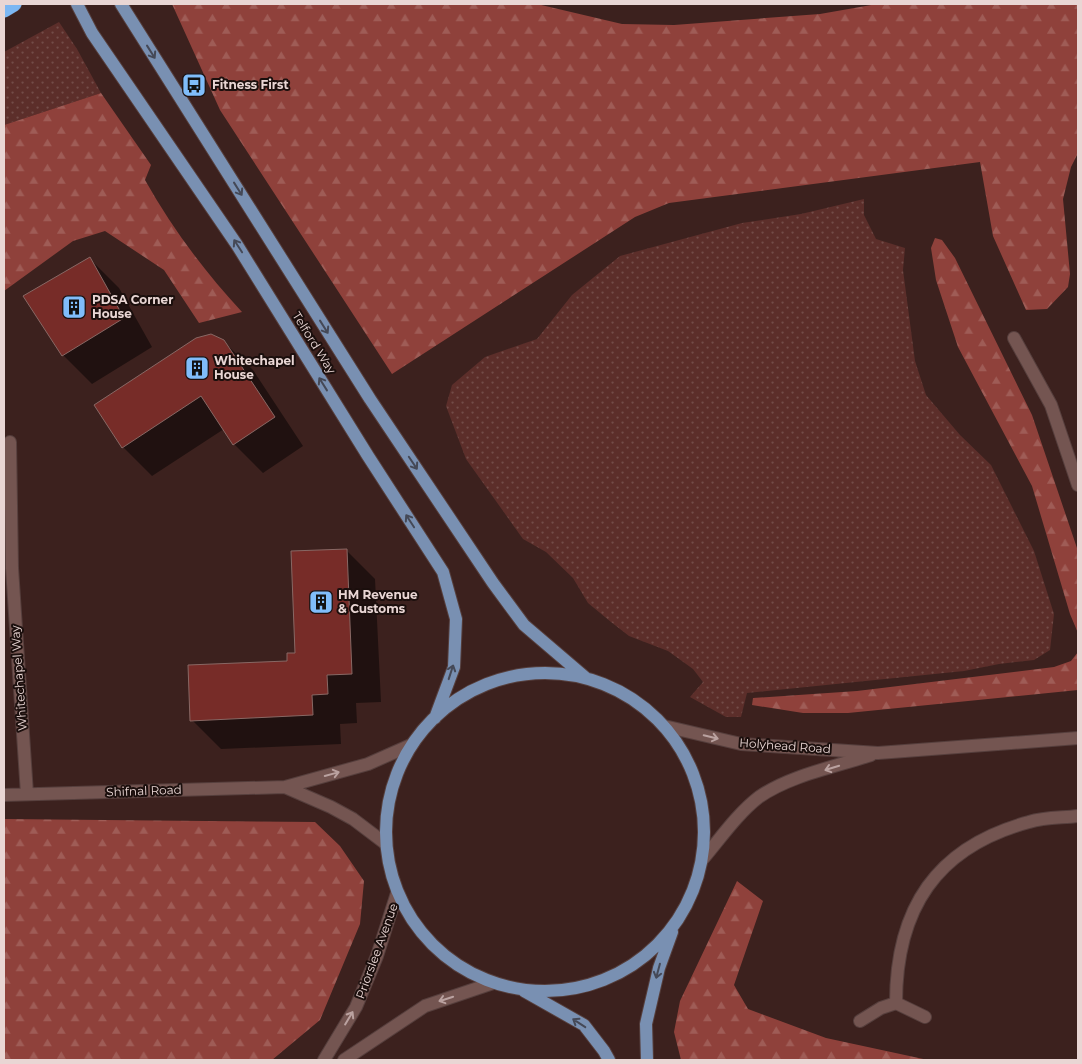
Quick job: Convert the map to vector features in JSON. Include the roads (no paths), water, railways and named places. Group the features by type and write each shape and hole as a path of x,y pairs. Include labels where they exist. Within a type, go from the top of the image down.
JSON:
{"highway":[{"path":"4,10 14,4"}],"main road":[{"name":"Telford Way","path":"77,4 92,33 237,245 368,456 443,572 456,619 454,666 435,718"},
{"name":"Telford Way","path":"123,7 370,399 492,583 524,625 586,678"},
{"path":"647,1060 646,1024 659,968 675,925 687,905 702,860 705,831 694,775 681,749 664,726 628,696 586,678 554,673 521,675 490,683 460,698 435,718 412,746 396,776 387,810 386,844 390,869 397,893 420,932 453,963 493,983 522,990 566,991 608,979 645,957 675,925"},
{"path":"522,990 584,1025 609,1060"}],"street":[{"path":"1014,338 1050,405 1078,485"},
{"name":"Whitechapel Way","path":"10,442 12,568 28,794"},
{"name":"Holyhead Road","path":"664,726 741,744 878,753 1078,738"},
{"name":"Shifnal Road","path":"4,795 285,787 368,764 412,746"},
{"name":"Holyhead Road","path":"702,860 734,821 760,797 798,778 878,753"},
{"name":"Shifnal Road","path":"285,787 332,807 353,819 386,844"},
{"path":"896,1003 896,974 901,942 910,915 928,885 954,857 984,837 1030,821 1078,816"},
{"name":"Priorslee Avenue","path":"324,1060 356,1007 377,956 397,893"},
{"path":"344,1060 424,1006 493,983"},
{"path":"860,1021 882,1008 896,1003 925,1017"}],"place":[{"name":"Fitness First","path":"194,85"},
{"name":"PDSA Corner House","path":"74,307"},
{"name":"Whitechapel House","path":"197,368"},
{"name":"HM Revenue & Customs","path":"321,602"}]}
